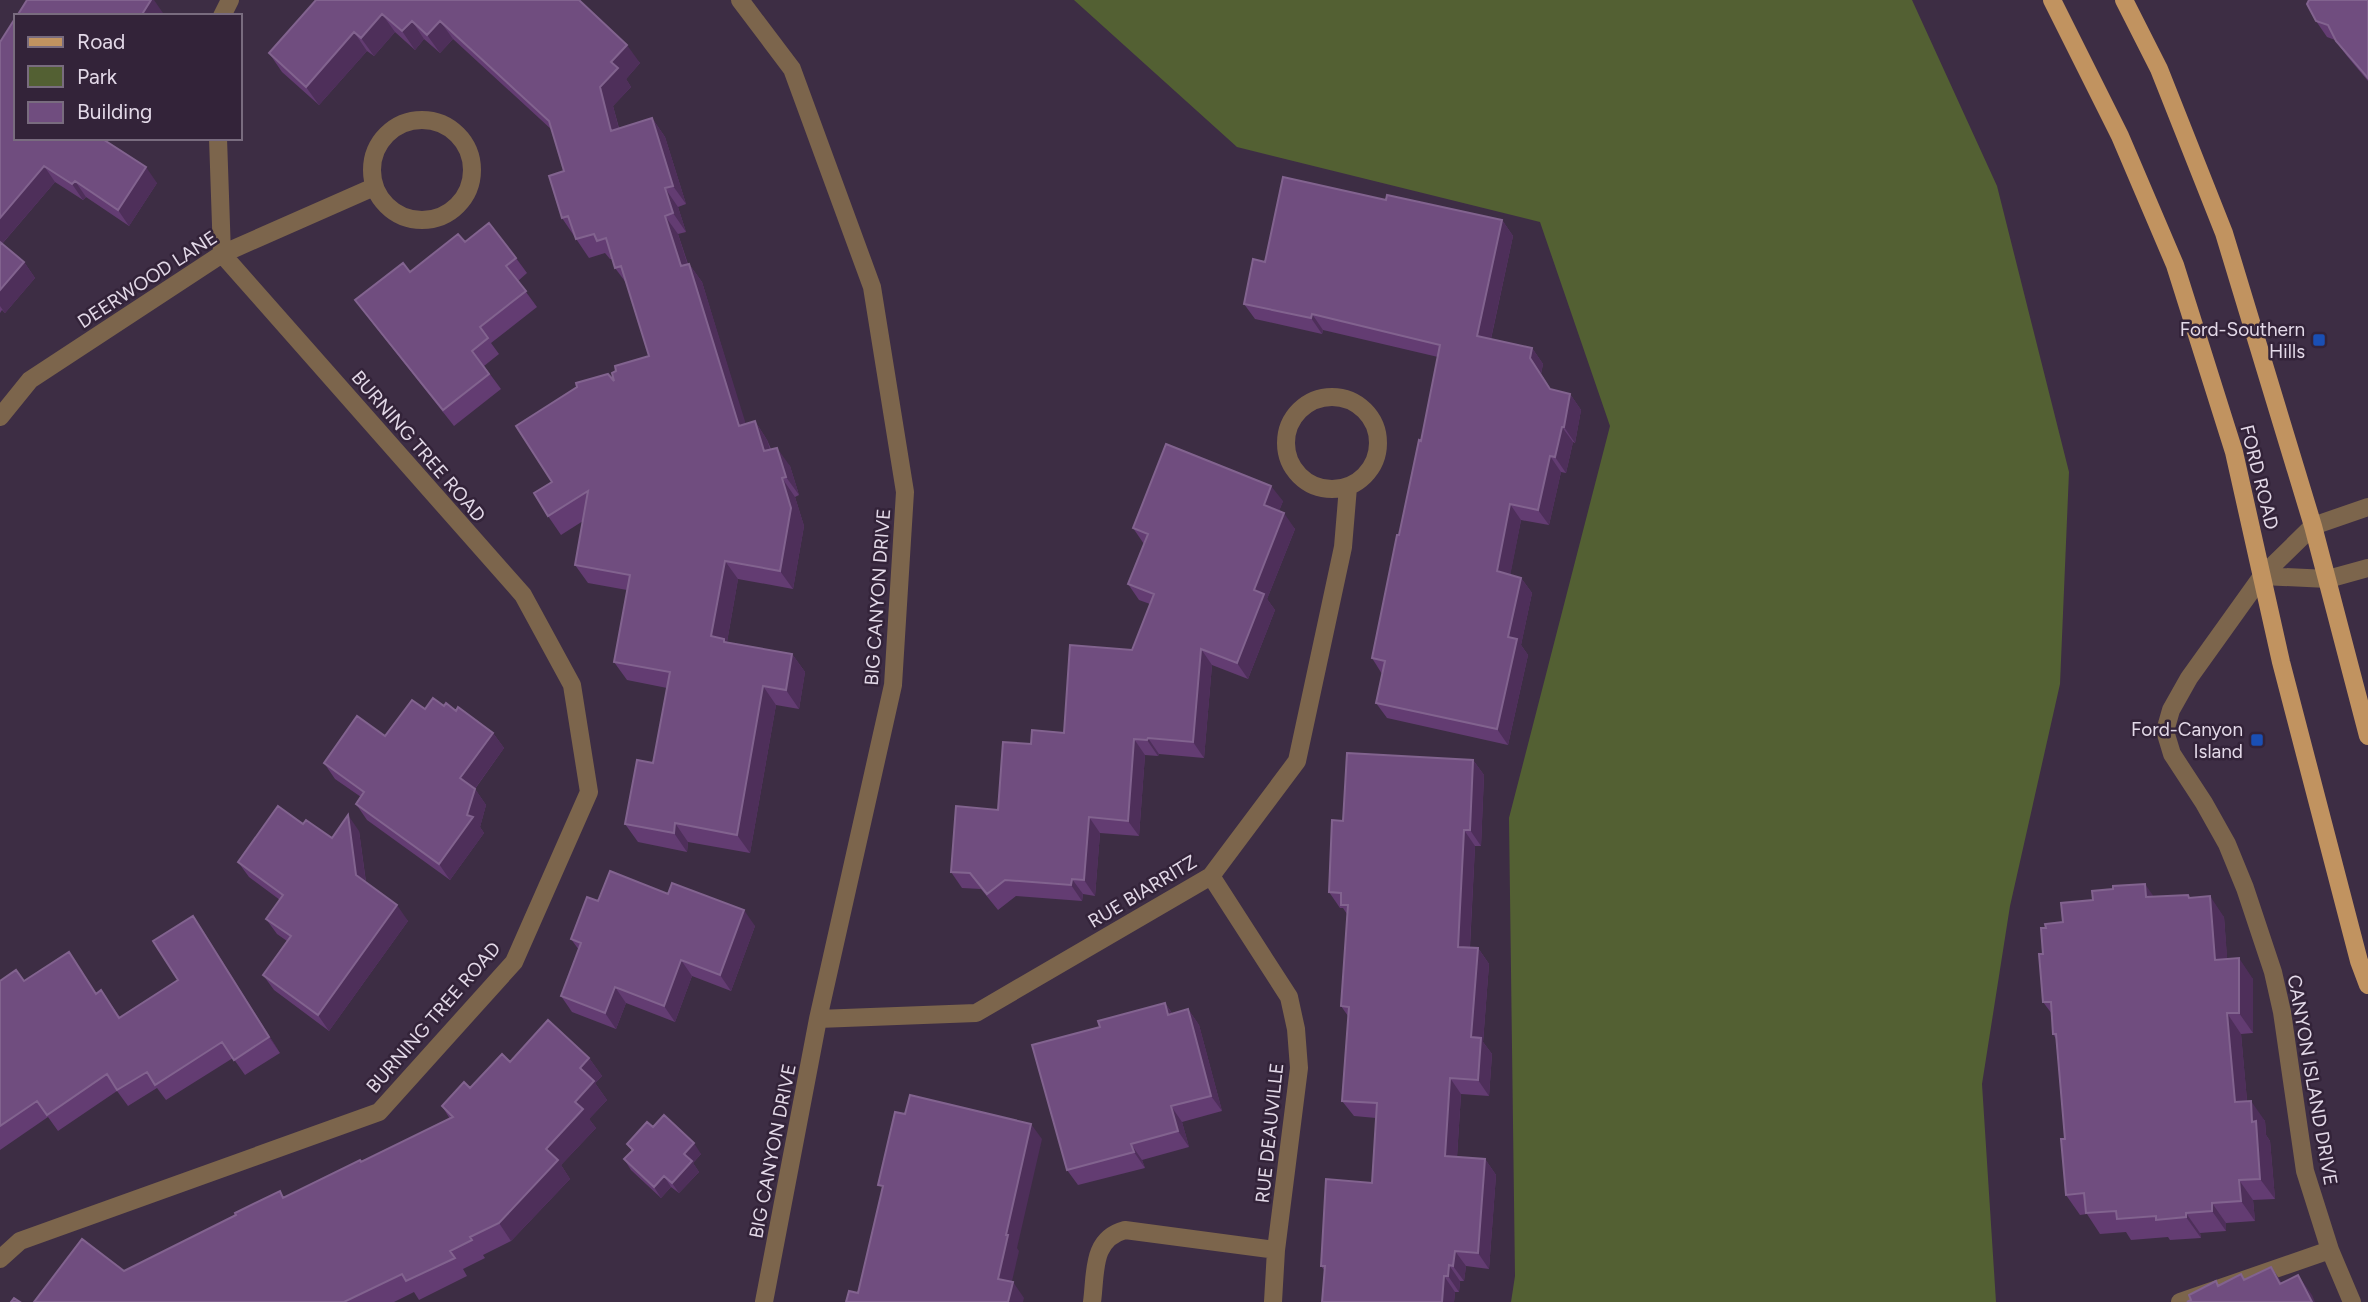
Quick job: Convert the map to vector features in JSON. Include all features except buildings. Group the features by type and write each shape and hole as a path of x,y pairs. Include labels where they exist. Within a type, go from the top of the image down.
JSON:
{"main road":[{"name":"FORD ROAD","path":"2052,0 2120,136 2175,265 2234,452 2281,662 2355,948 2368,985"},
{"name":"FORD ROAD","path":"2123,0 2159,69 2224,233 2313,526 2368,736"}],"street":[{"name":"BIG CANYON DRIVE","path":"740,0 792,69 872,287 905,492 893,685 818,1019 764,1302"},
{"path":"424,119 443,124 459,136 469,152 472,172 468,191 456,207 439,217 420,220 401,216 385,204 374,187 371,167 376,148 388,132 404,122 424,119"},
{"path":"218,140 222,254"},
{"name":"DEERWOOD LANE","path":"0,417 30,380 222,254 374,187"},
{"name":"BURNING TREE ROAD","path":"0,1259 20,1241 379,1112 514,962 589,792 572,685 523,596 222,254"},
{"path":"1335,396 1353,400 1368,412 1377,427 1379,445 1375,463 1364,478 1348,487 1330,490 1312,485 1298,474 1288,458 1286,440 1290,422 1301,407 1317,398 1335,396"},
{"name":"RUE BIARRITZ","path":"818,1019 976,1013 1211,876 1297,761 1343,547 1348,487"},
{"path":"2262,576 2313,526 2368,507"},
{"path":"2262,576 2328,579 2368,568"},
{"name":"CANYON ISLAND DRIVE","path":"2262,576 2189,678 2171,710 2165,732 2172,754 2227,844 2273,972 2282,1012 2305,1171 2330,1250 2352,1302"},
{"name":"RUE DEAUVILLE","path":"1211,876 1289,997 1296,1029 1299,1068 1276,1250 1273,1302"},
{"path":"1093,1302 1099,1252 1103,1242 1111,1234 1125,1230 1276,1250"},
{"path":"2180,1302 2330,1250"}],"green space":[{"path":"1074,0 1912,0 1997,186 2069,472 2060,684 2010,906 1982,1084 1996,1302 1511,1302 1515,1276 1509,818 1610,426 1540,222 1237,147"}],"place":[{"name":"Ford-Southern Hills","path":"2319,340"},
{"name":"Ford-Canyon Island","path":"2257,740"}]}
